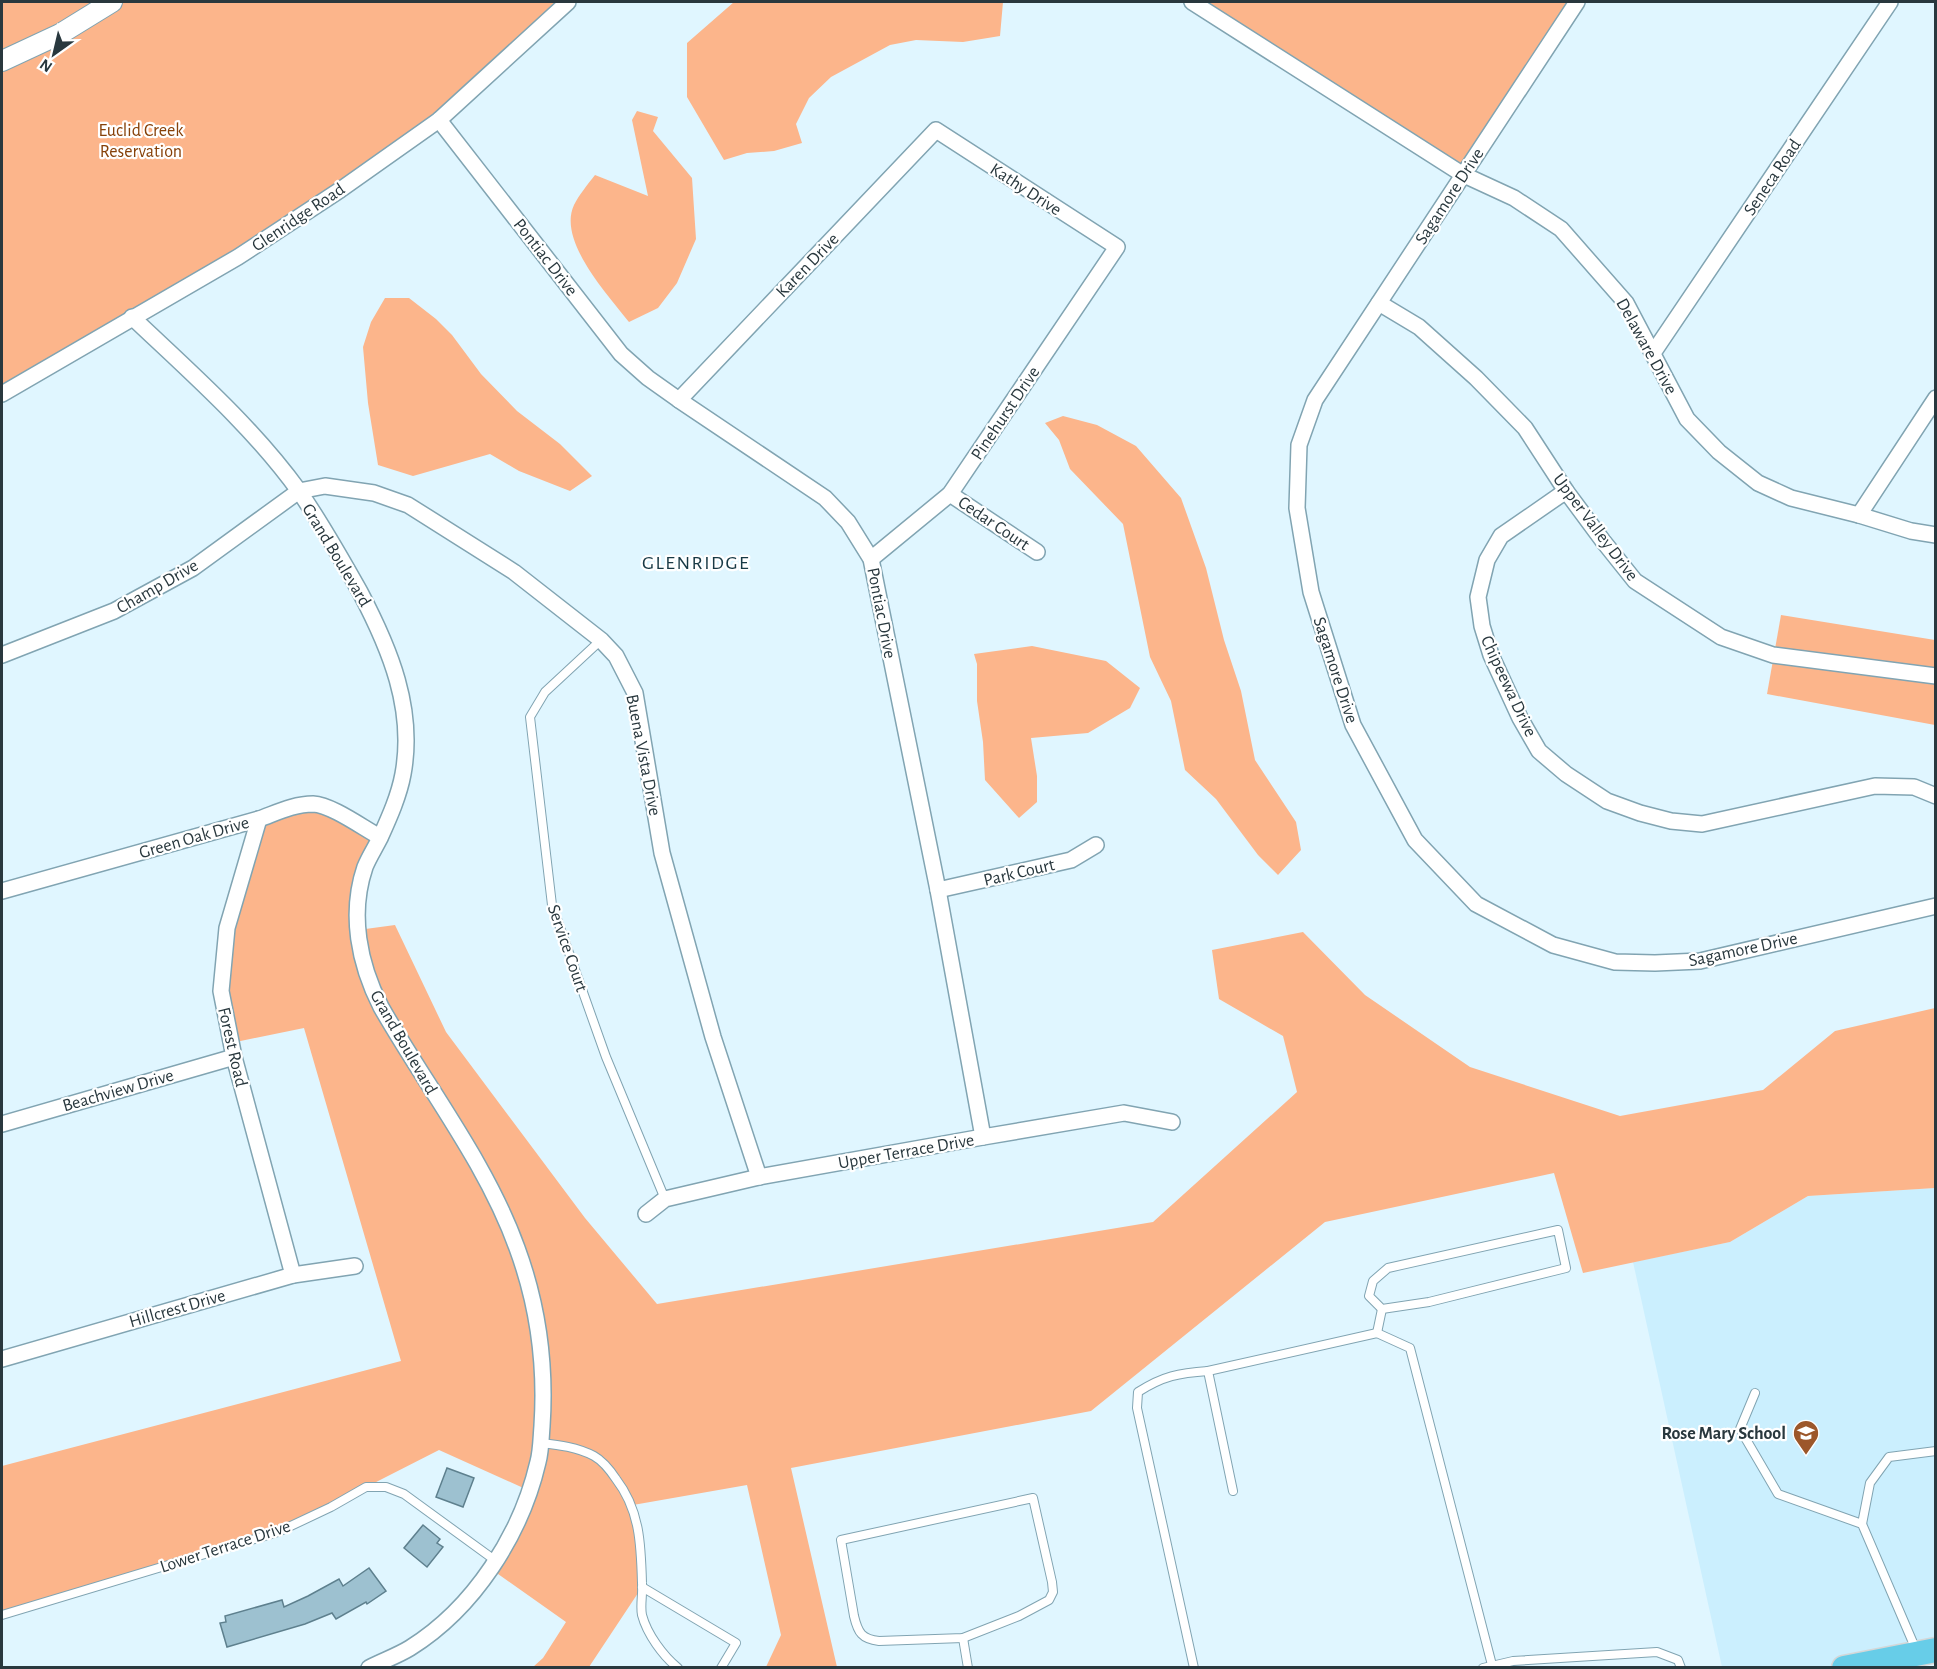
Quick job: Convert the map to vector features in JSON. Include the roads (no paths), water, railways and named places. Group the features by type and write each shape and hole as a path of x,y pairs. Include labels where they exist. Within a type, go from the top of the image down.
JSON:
{"main road":[{"path":"1844,1668 1881,1664 1927,1652"}],"street":[{"path":"2,61 60,34 112,2"},
{"name":"Glenridge Road","path":"2,394 238,257 339,190 439,120 568,2"},
{"name":"Delaware Drive","path":"1192,2 1462,174 1514,198 1561,229 1626,303 1687,419 1719,453 1758,483 1791,498 1911,531 1935,535"},
{"name":"Sagamore Drive","path":"1577,2 1315,400 1299,445 1297,508 1311,592 1353,725 1415,840 1476,904 1553,945 1615,962 1700,961 1935,906"},
{"name":"Seneca Road","path":"1653,353 1890,2"},
{"name":"Pontiac Drive","path":"439,120 621,354 648,378 679,400 825,498 848,522 871,559 938,890 983,1137"},
{"name":"Karen Drive","path":"679,400 936,130"},
{"name":"Kathy Drive","path":"936,130 1117,248"},
{"name":"Pinehurst Drive","path":"871,559 950,494 1117,248"},
{"name":"Upper Valley Drive","path":"1379,303 1419,327 1484,386 1525,428 1566,491 1635,581 1722,638 1773,655 1935,676"},
{"name":"Grand Boulevard","path":"132,317 214,395 250,433 298,491 345,564 377,624 394,664 404,705 406,749 403,775 396,800 366,866 359,894 357,930 362,959 370,985 381,1007 467,1148 501,1209 517,1247 531,1292 541,1348 544,1398 539,1460 530,1491 513,1530 496,1561 468,1599 410,1648 369,1668"},
{"path":"1859,515 1935,398"},
{"name":"Buena Vista Drive","path":"298,491 325,486 345,487 374,493 408,505 514,572 601,640 616,656 635,693 662,853 713,1036 759,1177"},
{"name":"Champ Drive","path":"2,655 114,611 193,568 298,491"},
{"name":"Chipeewa Drive","path":"1566,491 1501,536 1487,560 1478,597 1482,626 1491,655 1520,718 1539,751 1566,774 1607,801 1671,821 1702,824 1875,786 1914,787 1935,796"},
{"name":"Cedar Court","path":"950,494 1038,552"},
{"name":"Green Oak Drive","path":"2,891 259,819 296,806 315,804 331,810 380,837"},
{"name":"Forest Road","path":"259,819 227,928 221,991 234,1057 292,1275"},
{"name":"Park Court","path":"938,890 1071,860 1096,844"},
{"name":"Beachview Drive","path":"2,1124 234,1057"},
{"name":"Upper Terrace Drive","path":"646,1214 665,1199 759,1177 983,1137 1124,1113 1172,1122"},
{"name":"Hillcrest Drive","path":"2,1359 292,1275 355,1266"}],"lane":[{"name":"Service Court","path":"601,640 544,692 530,717 552,905 606,1057 665,1199"},
{"path":"1558,1230 1566,1269 1429,1302 1382,1309 1369,1296 1372,1281 1388,1268 1558,1230"},
{"path":"1377,1333 1382,1309"},
{"path":"1194,1668 1137,1408 1138,1392 1158,1379 1190,1372 1208,1371 1377,1333 1410,1348 1491,1665"},
{"path":"1208,1371 1233,1491"},
{"path":"1755,1392 1740,1429 1778,1494 1862,1524"},
{"path":"541,1443 574,1448 596,1457 621,1484 638,1522 642,1615 663,1652 678,1668"},
{"path":"1927,1652 1862,1524 1870,1482 1889,1457 1935,1450"},
{"name":"Lower Terrace Drive","path":"2,1616 278,1532 331,1507 366,1487 386,1487 404,1494 496,1561"},
{"path":"1033,1498 1053,1582 1053,1592 1049,1600 1019,1616 963,1638 909,1641 868,1640 856,1626 840,1540 1033,1498"},
{"path":"642,1587 736,1643 721,1668"},
{"path":"963,1638 968,1668"},
{"path":"1483,1668 1513,1661 1657,1652 1678,1660 1681,1668"}],"place":[{"name":"Rose Mary School","path":"1806,1456"}],"district":[{"name":"GLENRIDGE","path":"696,562"}],"park label":[{"name":"Euclid Creek Reservation","path":"141,140"}]}
